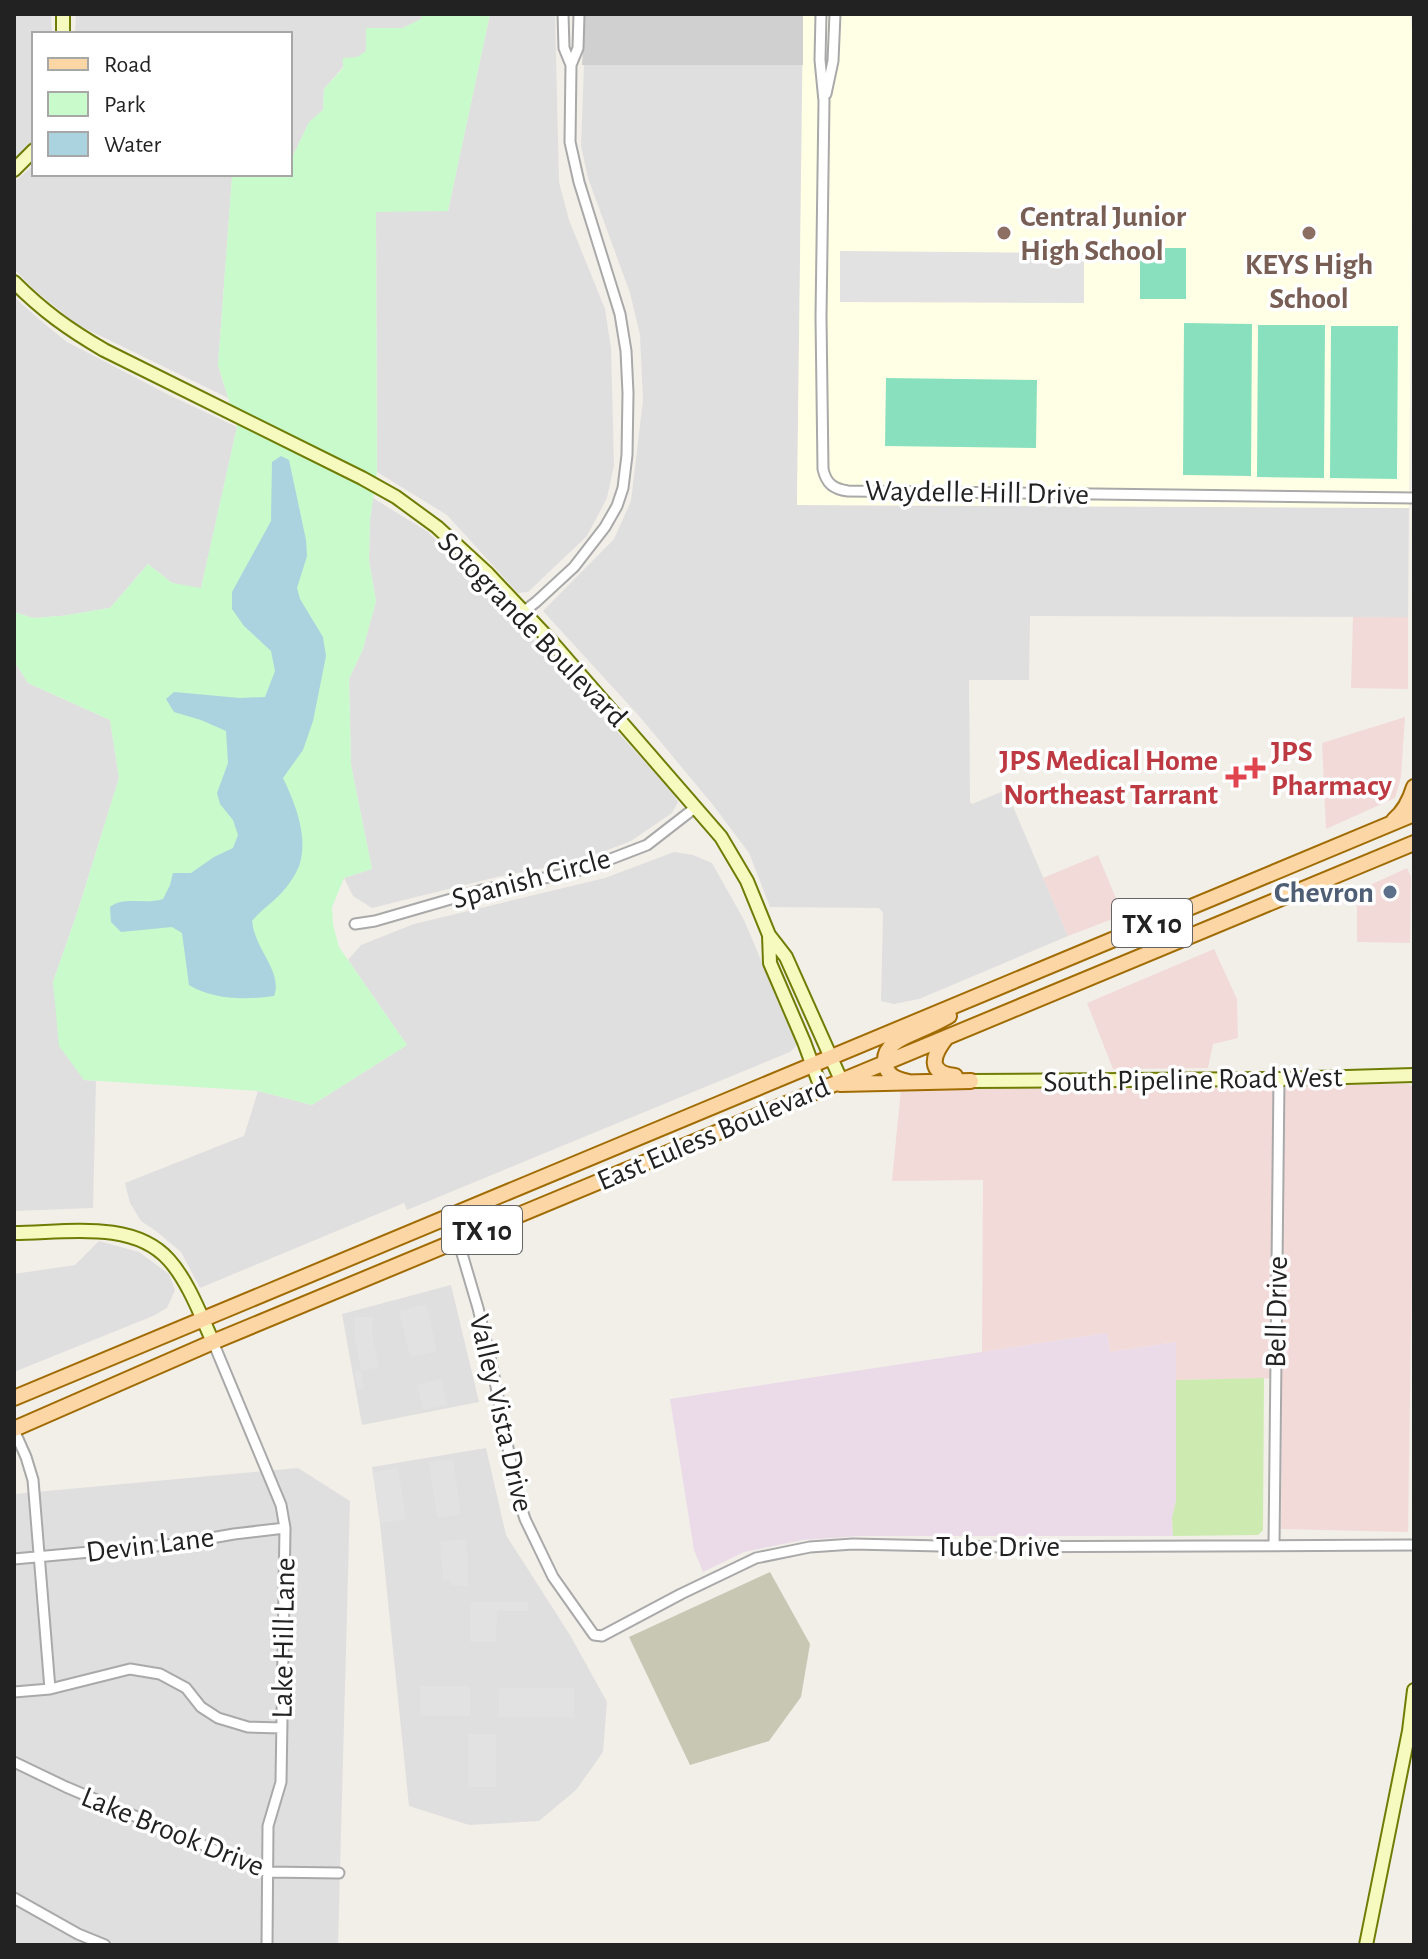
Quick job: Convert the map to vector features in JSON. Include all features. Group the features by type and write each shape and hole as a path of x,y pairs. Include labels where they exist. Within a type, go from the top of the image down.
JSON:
{"main road":[{"path":"1390,824 1401,814 1414,787"},
{"name":"East Euless Boulevard","path":"14,1398 1414,814"},
{"name":"East Euless Boulevard","path":"14,1429 213,1342 1414,843"},
{"path":"1136,929 1147,954"},
{"path":"908,1082 892,1077 885,1062 889,1048 897,1041 958,1012 986,991"},
{"path":"948,1036 934,1055 935,1064 946,1075 971,1081"},
{"path":"831,1084 971,1081"}],"street":[{"path":"563,14 564,48 571,65"},
{"path":"523,612 574,567 605,527 617,506 626,471 626,351 620,314 579,182 570,142 571,65 578,48 579,14"},
{"name":"Waydelle Hill Drive","path":"821,14 820,60 824,101 821,317 823,469 831,486 848,491 1414,498"},
{"name":"Waydelle Hill Drive","path":"824,101 833,61 835,14"},
{"path":"14,170 32,152"},
{"name":"Sotogrande Boulevard","path":"14,282 68,329 104,350 396,497 428,520 488,574 551,641 721,837 747,881 769,935 786,957 830,1056 831,1084"},
{"name":"Spanish Circle","path":"355,924 482,890 590,867 647,845 696,807"},
{"name":"Sotogrande Boulevard","path":"769,935 770,963 813,1064 831,1084"},
{"name":"South Pipeline Road West","path":"971,1081 1414,1075"},
{"name":"Bell Drive","path":"1274,1545 1279,1079"},
{"name":"Valley Vista Drive","path":"447,1217 458,1240 492,1366 517,1494 525,1519 553,1577 594,1635 602,1636"},
{"path":"14,1233 112,1232 148,1243 177,1270 213,1342"},
{"name":"Lake Hill Lane","path":"213,1342 281,1505 285,1528 281,1782 268,1826 267,1945"},
{"path":"14,1429 33,1480 50,1689"},
{"name":"Devin Lane","path":"14,1559 177,1544 285,1528"},
{"name":"Tube Drive","path":"602,1636 685,1591 756,1558 810,1547 853,1544 985,1547 1414,1545"},
{"path":"14,1692 50,1689 130,1669 145,1671 160,1674 186,1688 201,1707 218,1718 248,1727 282,1728"},
{"path":"1366,1945 1409,1731 1414,1690"},
{"name":"Lake Brook Drive","path":"14,1762 267,1872 339,1873"},
{"path":"14,1898 78,1934 105,1945"}],"shaded area":[{"path":"14,14 51,14 52,32 32,32 32,142 14,160"},
{"path":"76,14 422,14 421,19 343,67 324,89 323,110 309,123 292,158 292,32 75,32"},
{"path":"490,14 555,14 559,182 569,220 605,309 611,348 614,465 607,498 587,536 528,592 518,593 447,515 377,472 376,211 448,211"},
{"path":"585,14 803,14 803,65 582,65"},
{"name":"Central Junior High School","path":"803,14 1410,14 1413,38 1409,508 797,505"},
{"path":"584,65 803,65 797,505 1409,508 1408,617 1030,616 1029,680 969,680 970,802 972,804 1006,790 1068,936 919,999 894,1004 881,1001 883,913 879,908 770,907 749,853 713,805 640,717 543,611 614,539 631,501 643,400 640,335 630,293 588,178 581,146"},
{"path":"32,167 32,176 267,176 232,178 218,365 228,398 78,325 14,269 14,182"},
{"path":"840,251 1084,253 1084,303 840,302"},
{"path":"14,297 67,342 237,427 201,589 172,583 148,564 110,608 33,618 14,612"},
{"path":"373,498 428,532 532,638 672,792 678,802 672,813 631,841 579,861 497,877 372,908 353,896 344,878 372,869 351,765 349,679 363,649 376,601 369,561"},
{"path":"1353,617 1408,617 1408,689 1351,688"},
{"path":"14,661 28,683 110,720 119,778 53,982 84,1080 96,1081 93,1208 14,1211"},
{"path":"1405,717 1401,777 1395,798 1326,829 1322,743"},
{"path":"674,852 693,855 712,863 744,920 797,1045 790,1052 407,1210 404,1203 200,1288 181,1252 141,1221 130,1203 125,1183 244,1136 258,1091 312,1105 407,1045 348,960 361,945 414,924 605,878"},
{"path":"1098,855 1123,915 1068,936 1043,878"},
{"path":"1407,868 1411,877 1410,943 1357,942 1357,891"},
{"path":"1214,949 1237,999 1238,1038 1213,1044 1208,1068 1113,1069 1087,1003"},
{"path":"1409,1084 1414,1088 1414,1127 1408,1532 1281,1529 1282,1378 1176,1380 1176,1342 1110,1352 1107,1333 982,1352 983,1180 892,1181 901,1088"},
{"path":"99,1241 139,1252 169,1274 175,1290 167,1308 14,1372 14,1274 75,1265"},
{"path":"451,1285 479,1402 362,1425 342,1314"},
{"path":"426,1304 437,1351 410,1357 399,1311"},
{"path":"355,1317 373,1317 372,1331 379,1367 361,1371 364,1389 357,1390 354,1372 361,1370 354,1334"},
{"path":"1107,1333 1110,1352 1176,1342 1176,1501 1172,1518 1173,1536 859,1536 803,1540 744,1552 703,1572 694,1550 670,1399"},
{"path":"441,1379 447,1405 423,1410 417,1385"},
{"path":"486,1448 506,1535 570,1635 607,1702 603,1752 576,1790 539,1821 469,1825 409,1806 372,1467"},
{"path":"453,1459 461,1514 437,1518 429,1462"},
{"path":"298,1468 350,1501 338,1945 14,1945 14,1494"},
{"path":"398,1468 406,1519 380,1523 373,1472"},
{"path":"465,1539 468,1586 451,1585 451,1580 443,1580 440,1541"},
{"path":"770,1572 810,1644 801,1697 769,1741 690,1765 629,1637"},
{"path":"470,1602 528,1602 528,1611 497,1611 496,1642 470,1642"},
{"path":"420,1686 470,1686 470,1716 420,1716"},
{"path":"499,1688 574,1688 574,1718 498,1717"},
{"path":"468,1734 496,1734 496,1787 468,1787"}],"green space":[{"path":"422,14 490,14 448,211 376,212 377,472 370,519 369,561 376,601 363,649 349,679 351,765 372,869 344,878 332,907 339,947 407,1045 312,1105 258,1091 84,1080 59,1046 53,982 119,778 110,720 28,683 14,661 14,612 33,618 110,608 148,564 172,583 201,588 237,427 218,365 232,177 292,176 292,158 309,122 323,110 324,89 343,68 343,58 357,57 366,51 366,28 403,28 421,19"},
{"path":"1140,248 1186,248 1186,299 1140,299"},
{"path":"1184,323 1252,324 1251,476 1183,475"},
{"path":"1258,325 1325,325 1324,478 1257,477"},
{"path":"1331,326 1398,326 1397,479 1330,478"},
{"path":"886,378 1037,380 1036,448 885,446"},
{"path":"1264,1378 1263,1530 1258,1535 1173,1536 1176,1380"}],"water":[{"path":"281,456 289,460 306,540 307,556 297,588 300,599 323,637 326,656 313,721 303,750 283,778 296,808 301,830 300,863 284,890 252,921 258,942 273,972 274,996 230,998 209,994 189,985 182,933 172,927 121,932 111,922 110,907 122,902 163,899 173,873 191,873 233,848 238,835 217,793 228,763 226,731 174,712 166,699 174,692 265,697 275,671 271,651 244,626 232,609 232,592 271,521 272,462"}],"place":[{"name":"Central Junior High School","path":"1004,233"},
{"name":"KEYS High School","path":"1309,233"},
{"name":"JPS Pharmacy","path":"1255,768"},
{"name":"JPS Medical Home Northeast Tarrant","path":"1236,777"},
{"name":"Chevron","path":"1390,892"}]}
